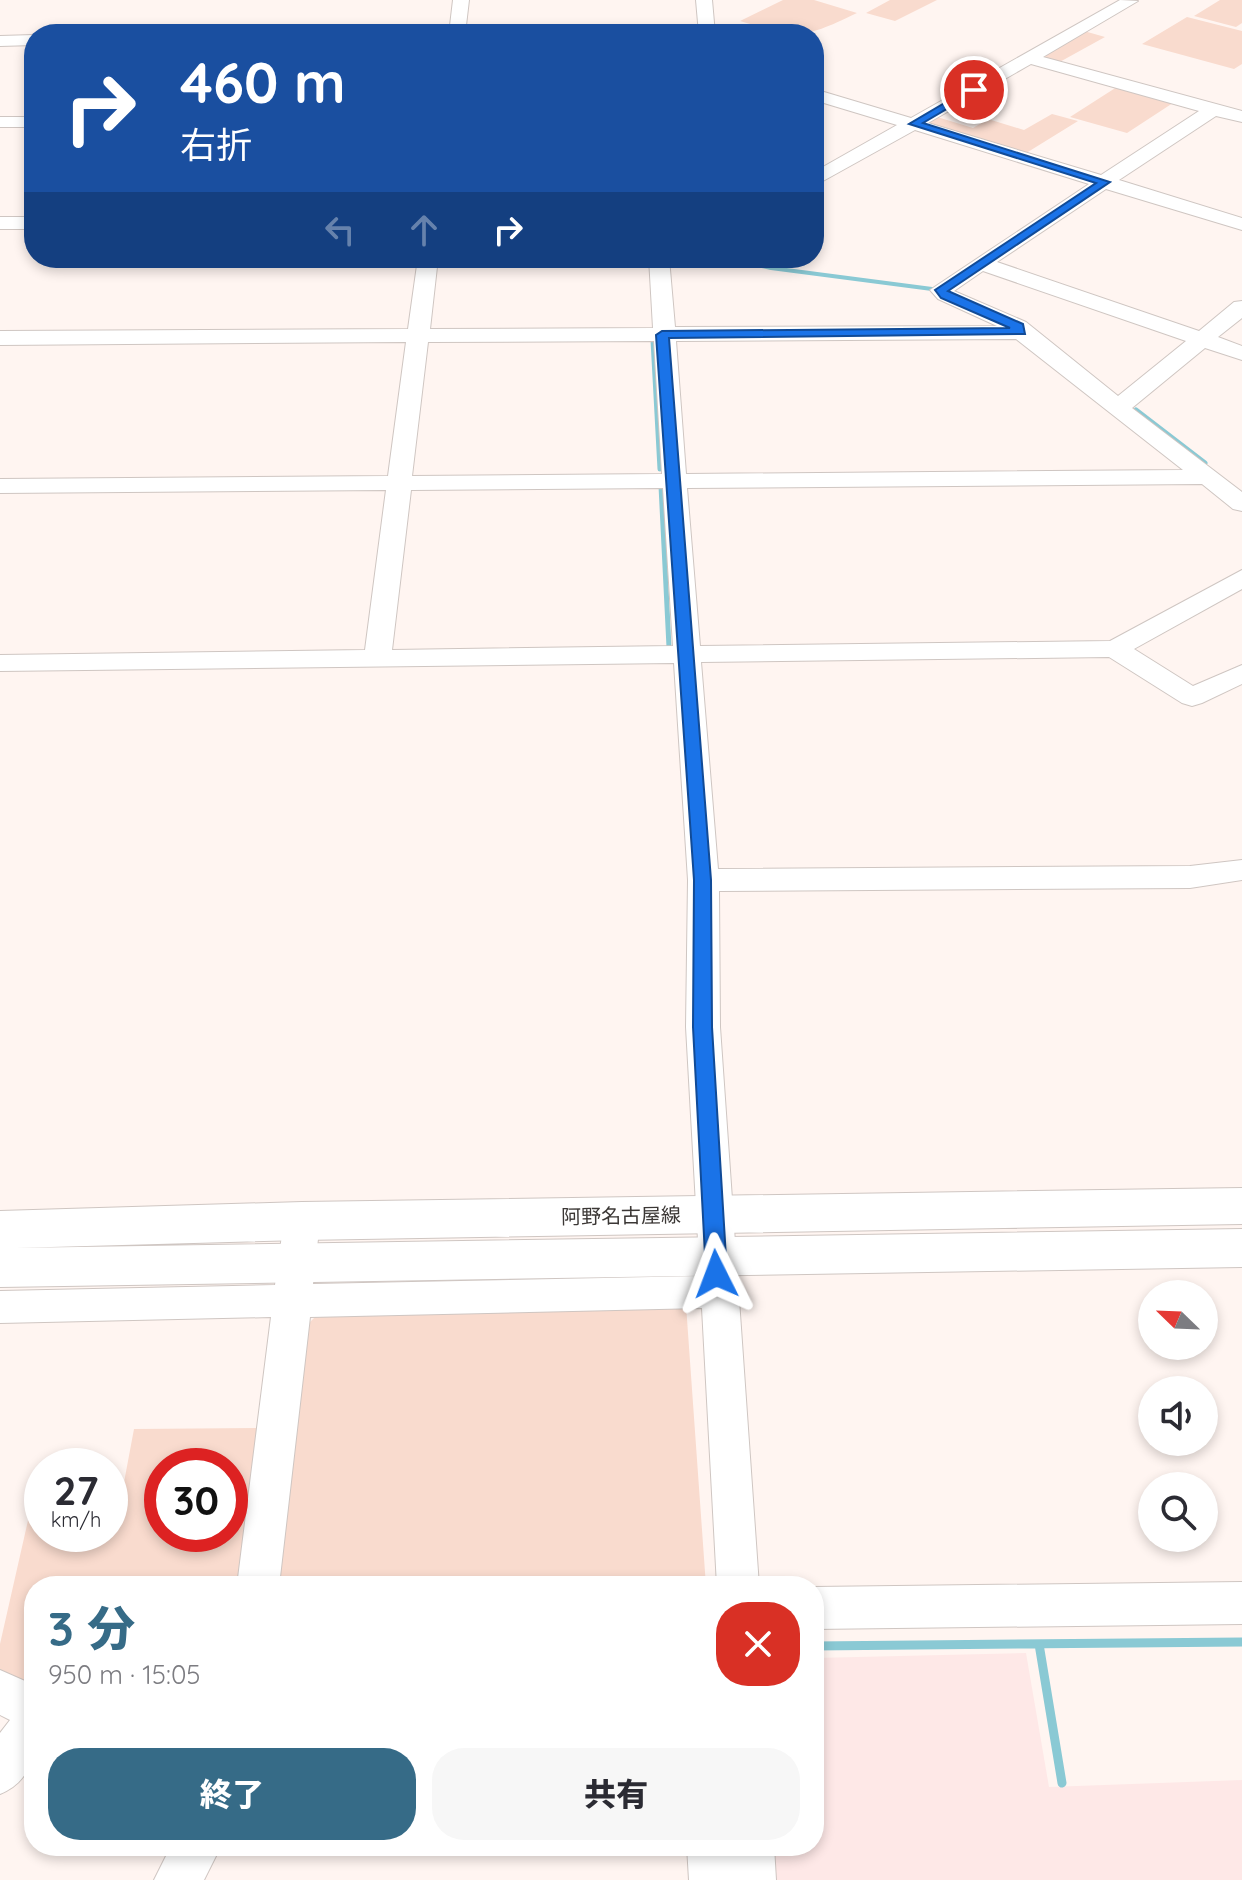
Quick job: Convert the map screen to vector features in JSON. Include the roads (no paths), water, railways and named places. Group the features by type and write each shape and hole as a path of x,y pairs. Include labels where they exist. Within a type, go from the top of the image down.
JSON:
{"main road":[{"name":"阿野名古屋線","path":"715,1254 1242,1206"},
{"name":"阿野名古屋線","path":"0,1230 297,1261"},
{"name":"阿野名古屋線","path":"0,1268 715,1254 1242,1248"}],"street":[{"path":"458,24 461,0"},
{"path":"704,0 706,24"},
{"path":"824,174 1130,1"},
{"path":"0,41 24,40"},
{"path":"1030,59 1242,117"},
{"path":"824,97 1242,224"},
{"path":"1214,109 941,290 945,295 1018,327 1242,504"},
{"path":"0,122 24,122"},
{"path":"0,220 24,220"},
{"path":"982,264 1242,353"},
{"path":"377,660 427,268"},
{"path":"664,268 662,335 703,880 703,1027 737,1576"},
{"path":"1119,407 1242,307"},
{"path":"0,338 1021,332"},
{"path":"0,486 398,479 1202,473"},
{"path":"0,477 398,479"},
{"path":"0,663 1115,649 1242,578"},
{"path":"1115,649 1192,697 1242,673"},
{"path":"703,880 1190,877 1242,870"},
{"path":"0,1307 297,1261 259,1576"},
{"path":"824,1608 1242,1603"},
{"path":"0,1692 24,1703"},
{"path":"0,1771 24,1738"},
{"path":"178,1880 191,1856"},
{"path":"712,1856 713,1880"},
{"path":"751,1856 752,1880"}],"waterway":[{"path":"771,268 932,289"},
{"path":"653,340 660,469"},
{"path":"1136,410 1205,463"},
{"path":"661,486 669,647"},
{"path":"824,1646 1242,1642"},
{"path":"1039,1644 1062,1783"}]}
